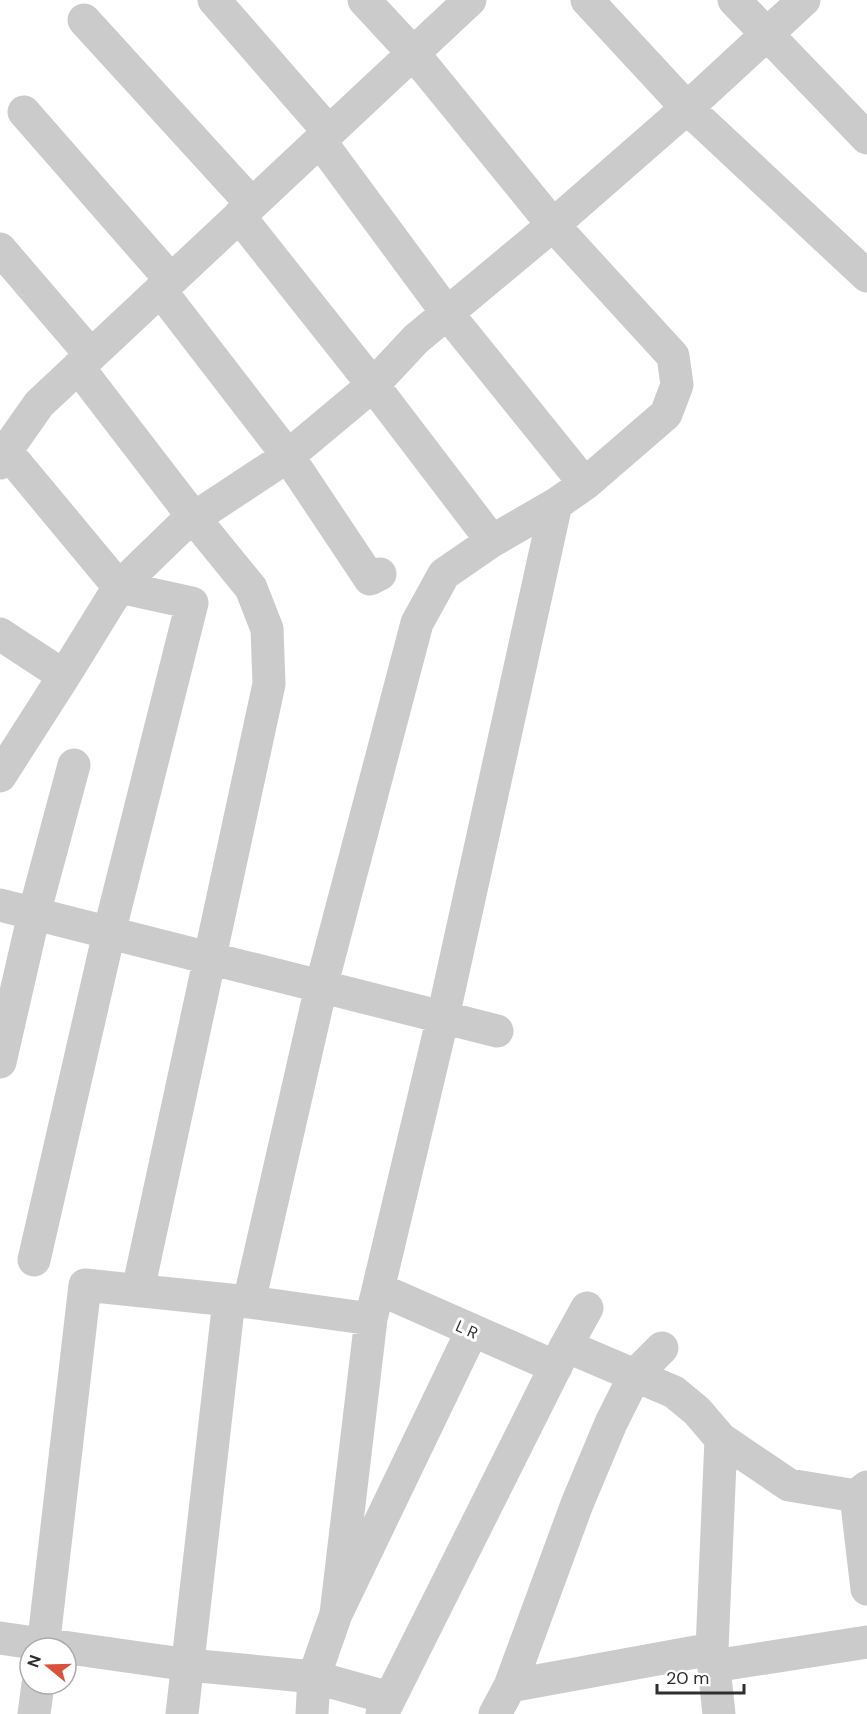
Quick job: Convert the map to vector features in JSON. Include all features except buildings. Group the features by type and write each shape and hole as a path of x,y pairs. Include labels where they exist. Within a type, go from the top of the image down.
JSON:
{"street":[{"path":"214,0 324,136 447,313 585,484"},
{"path":"182,1714 239,1301 417,624 444,574 492,541 556,504 585,484 666,414 677,385 673,356 553,225 413,53 364,0"},
{"path":"34,1260 109,933 192,603 118,587 3,457 39,404 470,0"},
{"path":"587,0 687,108 867,276"},
{"path":"734,0 867,138"},
{"path":"0,776 118,587 182,526 288,456 373,385 416,339 553,225 687,108 804,0"},
{"path":"84,20 246,210 373,385 492,541"},
{"path":"24,112 166,285 288,456 370,579 380,574"},
{"path":"0,249 84,361 194,518 251,588 267,629 269,684 138,1290"},
{"path":"336,1614 375,1304 443,1017 556,504"},
{"path":"0,634 64,676"},
{"path":"0,1062 34,914 74,765"},
{"path":"0,905 497,1031"},
{"name":"L R","path":"44,1636 84,1285 239,1301 375,1304 561,1357 635,1375 674,1392 697,1411 721,1439 789,1485 861,1492"},
{"path":"78,1651 189,1665 314,1677 386,1706 587,1308"},
{"path":"312,1714 314,1677 336,1614 472,1331"},
{"path":"502,1700 577,1504 611,1423 635,1375 662,1348"},
{"path":"719,1714 713,1658 721,1439"},
{"path":"861,1492 867,1589"},
{"path":"0,1638 18,1641"},
{"path":"502,1700 713,1658 867,1641"},
{"path":"34,1714 36,1696"}]}
